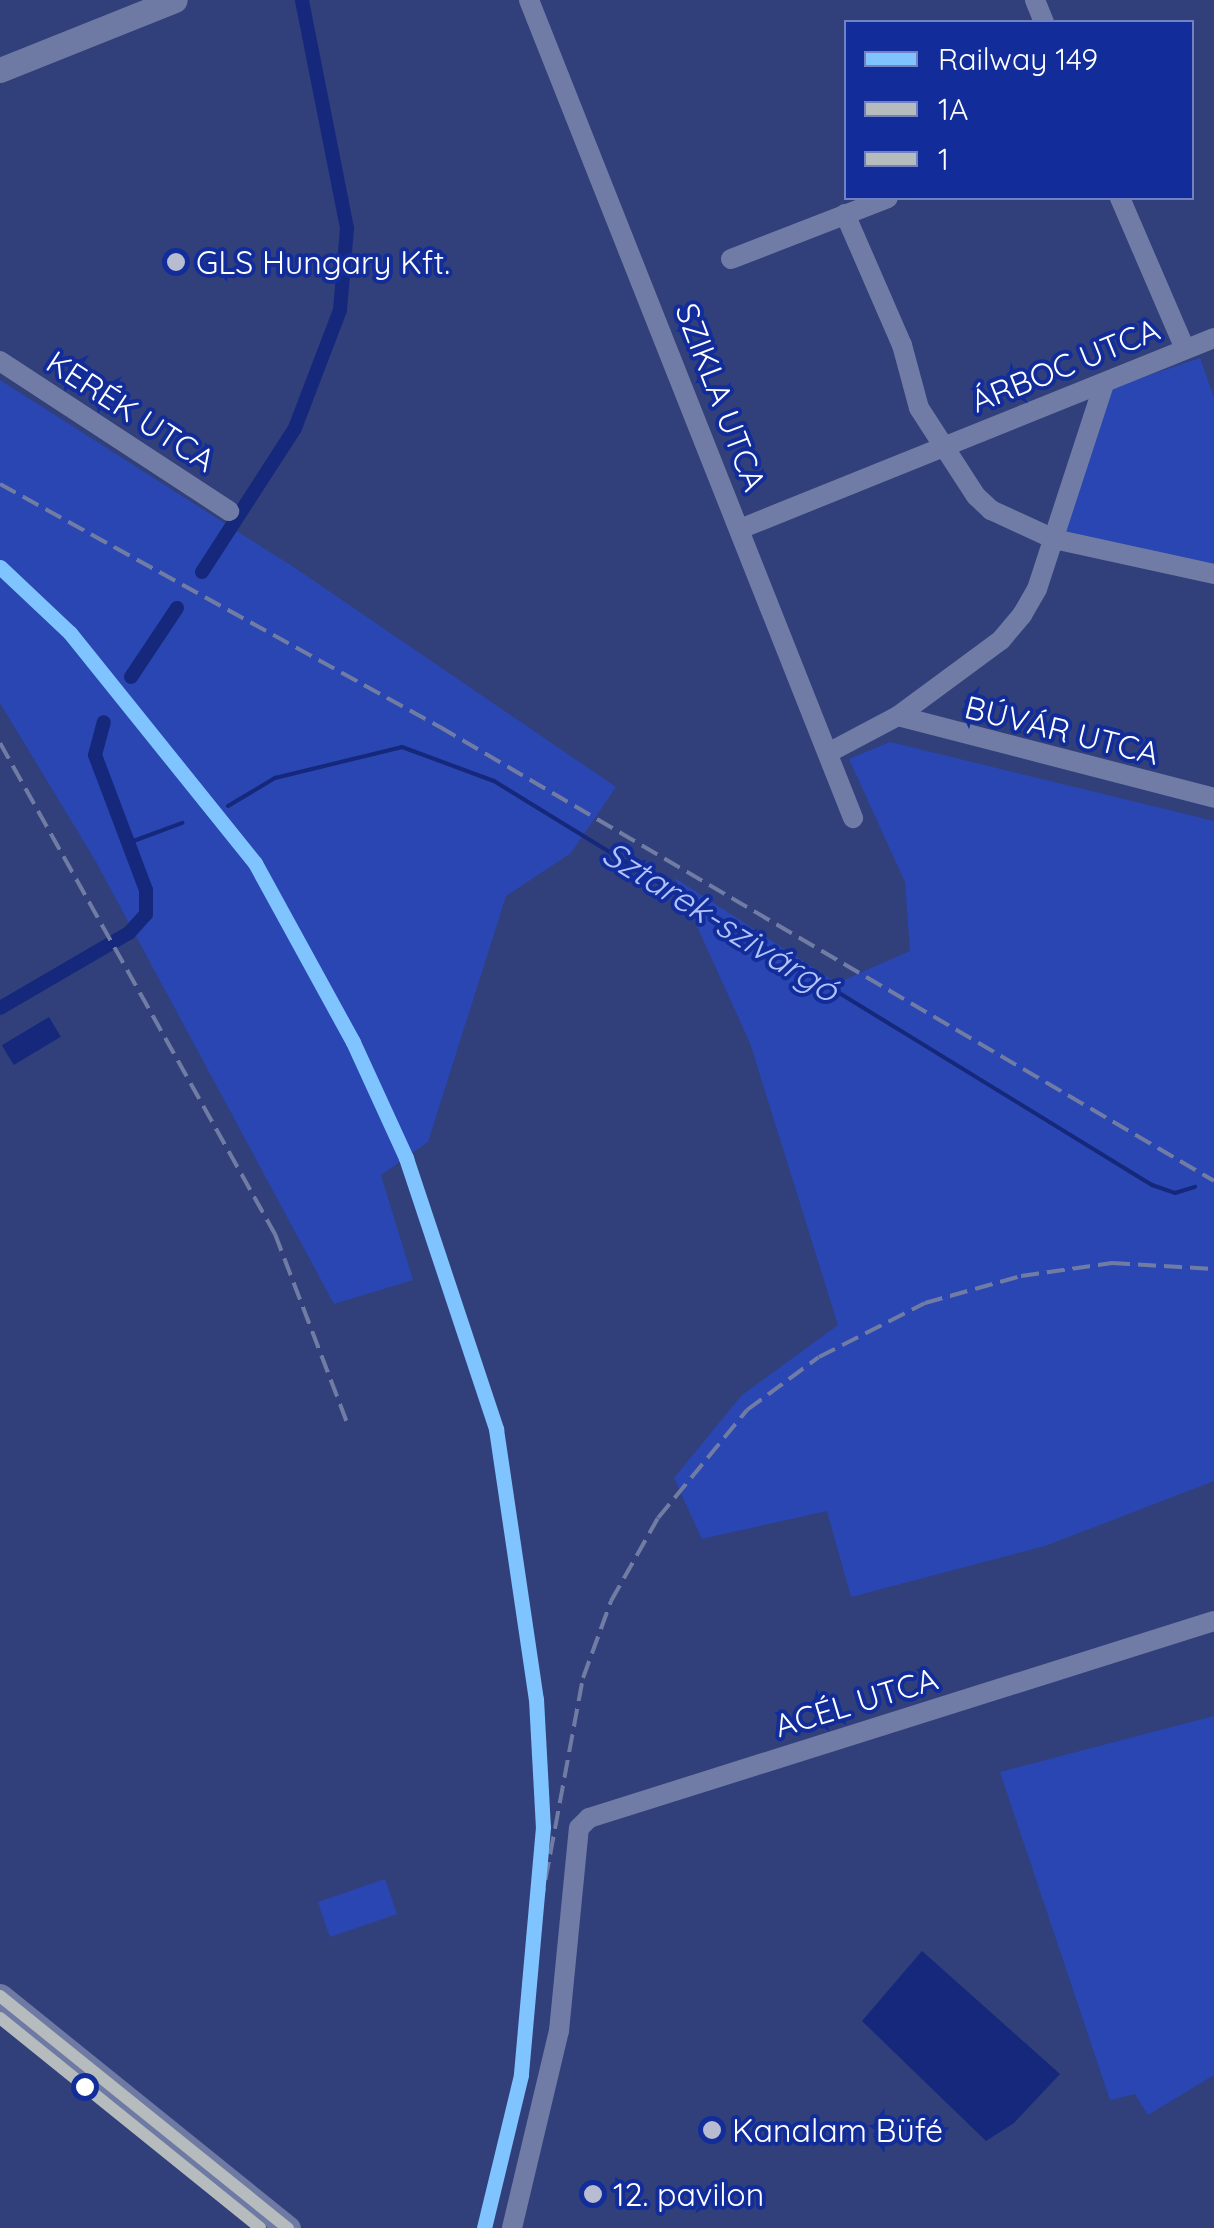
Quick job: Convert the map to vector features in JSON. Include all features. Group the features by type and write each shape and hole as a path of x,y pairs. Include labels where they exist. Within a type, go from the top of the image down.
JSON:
{"main road":[{"path":"0,70 146,6 176,0"},
{"path":"0,1996 288,2228"}],"street":[{"name":"SZIKLA UTCA","path":"529,0 853,818"},
{"path":"732,259 883,200"},
{"path":"1121,200 1185,349"},
{"path":"845,214 940,448 991,510 1054,538 1214,574"},
{"name":"ÁRBOC UTCA","path":"740,528 1214,338"},
{"name":"KERÉK UTCA","path":"0,361 229,511"},
{"name":"BÚVÁR UTCA","path":"828,752 898,716 1001,640 1037,589 1104,384"},
{"name":"BÚVÁR UTCA","path":"898,716 1214,798"},
{"name":"ACÉL UTCA","path":"512,2228 559,2032 579,1828 588,1818 1214,1621"}],"shaded area":[{"path":"1200,358 1214,398 1214,568 1063,535 1108,389"},
{"path":"0,380 298,570 616,787 571,853 506,896 428,1142 381,1175 413,1280 334,1304 95,860 0,703"},
{"path":"890,742 1214,821 1214,1481 1045,1546 851,1597 827,1511 702,1539 674,1478 742,1395 838,1325 750,1043 675,878 837,983 910,951 905,882 849,759"},
{"path":"49,1017 61,1037 14,1065 2,1045"},
{"path":"1214,1716 1214,2075 1148,2115 1135,2094 1110,2100 1000,1772"},
{"path":"385,1879 397,1914 330,1937 318,1902"},
{"path":"922,1951 1060,2074 1014,2123 986,2141 862,2021"}],"waterway":[{"path":"202,572 295,428 340,310 347,228 302,0"},
{"path":"131,677 177,608"},
{"path":"0,1008 129,933 146,914 146,890 95,755 104,722"},
{"name":"Sztarek-szivárgó","path":"228,806 275,778 402,747 494,781 1152,1185 1175,1193 1195,1187"},
{"name":"Sztarek-szivárgó","path":"128,843 182,823"}],"railway":[{"path":"0,484 440,727 1214,1181"},
{"path":"0,743 275,1234 348,1425"},
{"path":"536,1931 583,1678 611,1601 658,1518 747,1410 819,1357 925,1303 1021,1276 1112,1263 1214,1269"}],"rail line":[{"name":"149","path":"0,567 70,633 255,863 353,1042 406,1158 496,1429 536,1699 543,1827 521,2075 484,2228"}],"transit line":[{"name":"1A","path":"0,1996 288,2228"},
{"name":"1","path":"0,2018 260,2228"}],"place":[{"name":"GLS Hungary Kft.","path":"176,262"},
{"name":"Kanalam Büfé","path":"712,2130"},
{"name":"12. pavilon","path":"593,2194"}]}
